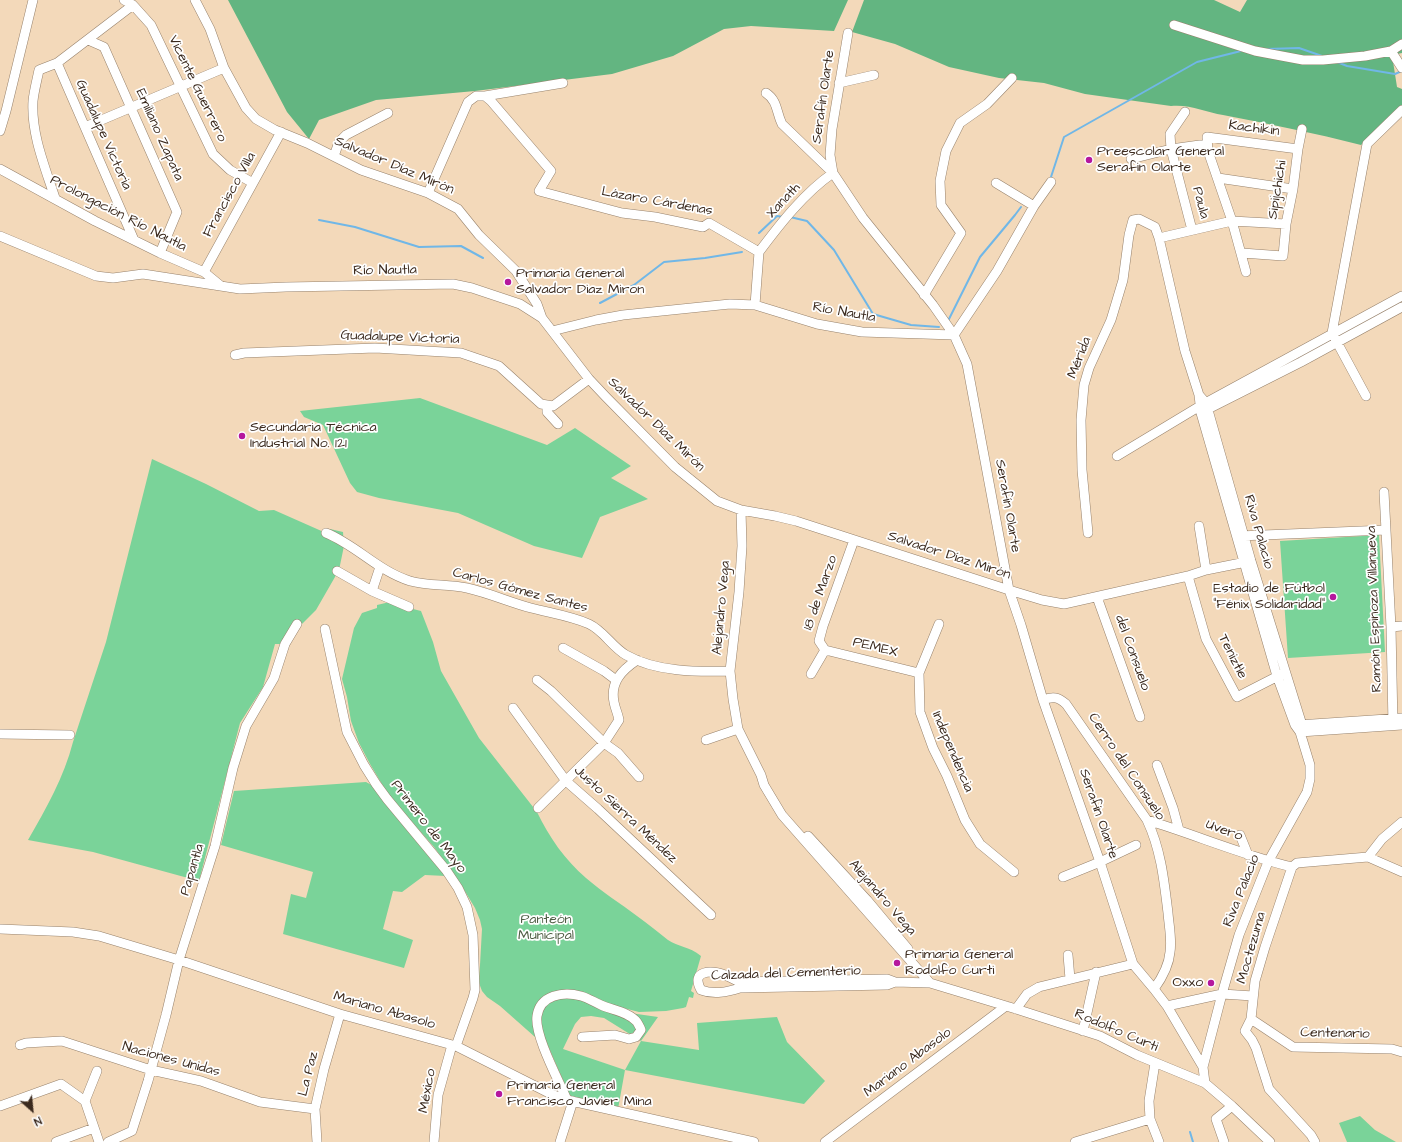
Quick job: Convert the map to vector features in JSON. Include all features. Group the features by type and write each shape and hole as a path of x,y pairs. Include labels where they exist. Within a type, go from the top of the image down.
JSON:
{"street":[{"path":"0,131 32,0"},
{"name":"Vicente Guerrero","path":"124,0 133,5 151,25 213,154 230,170 253,183"},
{"name":"Salvador Díaz Mirón","path":"195,0 210,29 224,68 246,108 256,119 361,170 428,193 458,209 479,235 516,271 537,304 542,318 589,379 611,403 675,466 717,501 741,510 796,521 1009,590 1042,600 1064,604 1188,576 1206,570 1248,562"},
{"path":"55,198 38,144 33,121 33,100 40,70 57,63 133,5"},
{"path":"1174,25 1255,51 1303,60 1358,57 1391,51 1402,44"},
{"name":"Serafín Olarte","path":"848,33 839,83 830,155 833,173 863,218 954,335 967,364 1009,590 1021,624 1043,700 1100,862 1133,964 1154,988 1167,1006 1203,1067 1205,1083"},
{"name":"Emiliano Zapata","path":"88,40 104,47 132,107 177,212 160,253"},
{"path":"1391,51 1402,68"},
{"name":"Guadalupe Victoria","path":"57,63 134,240"},
{"path":"85,127 224,68"},
{"path":"839,83 874,75"},
{"path":"924,295 961,233 941,205 940,181 946,151 960,123 987,104 1012,78"},
{"path":"428,193 468,102 476,96 485,96 563,83"},
{"path":"766,93 772,97 782,124 833,173"},
{"name":"Lázaro Cárdenas","path":"485,96 491,101 551,171 539,191 622,212 703,227 710,223 759,252"},
{"path":"1366,396 1332,333 1367,144 1402,110"},
{"name":"Paula","path":"1159,238 1192,230 1171,149 1170,134 1184,112"},
{"path":"334,156 339,142 346,135 388,113"},
{"name":"Sipijchichi","path":"1242,253 1283,256 1286,224 1302,129"},
{"name":"Francisco Villa","path":"204,272 281,132"},
{"path":"1131,159 1207,141 1242,253 1246,272"},
{"name":"Kachikin","path":"1207,141 1298,149"},
{"name":"Prolongación Río Nautla","path":"0,169 95,221 160,253 204,272 222,287"},
{"name":"Xanath","path":"759,252 790,213 825,178 833,173"},
{"path":"1218,178 1293,189"},
{"path":"954,335 997,271 1034,206 1051,182"},
{"path":"996,183 1034,206"},
{"name":"Riva Palacio","path":"1133,220 1138,219 1155,227 1159,238 1185,351 1248,562 1286,672 1310,765 1310,779 1307,792 1268,862 1239,934 1203,1067"},
{"name":"Mérida","path":"1088,533 1082,470 1081,420 1084,385 1089,368 1111,320 1123,280 1129,235 1133,220"},
{"path":"1192,230 1232,220 1286,224"},
{"name":"Río Nautla","path":"0,236 96,276 113,278 143,274 240,289 286,286 453,284 472,288 520,304 542,318"},
{"path":"755,305 759,252"},
{"path":"1117,456 1203,408 1285,359 1402,296"},
{"name":"Río Nautla","path":"552,331 622,315 730,304 755,305 816,324 862,332 954,335"},
{"path":"1203,408 1290,368 1402,307"},
{"name":"Guadalupe Victoria","path":"235,356 244,353 374,348 461,353 499,366 541,404 547,406"},
{"path":"1285,359 1290,368"},
{"path":"558,424 547,412 547,406 553,406 589,379"},
{"name":"Ramón Espinoza Villanueva","path":"1384,492 1391,627 1398,722"},
{"name":"Alejandro Vega","path":"741,510 742,546 730,672 738,729 761,775 764,785 784,813 864,902 930,983"},
{"path":"1198,526 1206,570"},
{"path":"1240,536 1386,530"},
{"name":"Carlos Gómez Santes","path":"326,533 355,549 380,567 397,576 421,583 467,588 589,624 598,629 626,655 637,660 665,668 695,672 730,672"},
{"name":"18 de Marzo","path":"811,674 825,650 819,641 822,626 854,540"},
{"name":"Riva Palacio","path":"1248,562 1277,676 1299,727"},
{"path":"372,591 380,567"},
{"path":"337,571 372,591 409,607"},
{"name":"Teniztle","path":"1188,576 1206,640 1237,697 1286,672"},
{"name":"del Consuelo","path":"1097,597 1140,717"},
{"name":"Papantla","path":"108,1142 132,1131 151,1070 179,960 215,846 233,768 246,726 274,678 285,644 297,624"},
{"name":"Independencia","path":"939,624 919,674 920,712 933,748 947,776 965,820 980,844 1014,872"},
{"path":"1391,627 1402,626"},
{"name":"Primero de Mayo","path":"325,628 347,732 364,765 387,799 446,870 468,907 474,935 475,990 454,1046"},
{"path":"562,648 604,671 616,680"},
{"name":"PEMEX","path":"825,650 919,674"},
{"path":"538,808 604,743 619,720 614,700 613,688 616,680 625,668 637,660"},
{"path":"537,680 604,743 618,753 639,778"},
{"name":"Cerro del Consuelo","path":"1043,700 1049,698 1059,698 1066,704 1147,820 1155,836 1165,883 1171,940 1167,966 1160,981 1154,988"},
{"name":"Justo Sierra Méndez","path":"514,708 566,781 604,814 711,915"},
{"path":"1299,727 1398,722"},
{"path":"706,740 738,729"},
{"path":"0,734 70,735"},
{"path":"1157,765 1173,808 1179,830"},
{"name":"Uvero","path":"1147,820 1268,862 1292,867"},
{"path":"1368,857 1382,839 1402,822"},
{"path":"1240,835 1248,855"},
{"path":"1063,877 1136,845"},
{"path":"1292,867 1297,863 1368,857 1402,872"},
{"name":"Moctezuma","path":"1292,867 1255,981 1251,1018 1245,1031 1256,1048 1270,1089 1315,1142"},
{"name":"Mariano Abasolo","path":"0,929 73,932 99,936 179,960 340,1014 454,1046 551,1094 570,1100 754,1142"},
{"path":"1068,955 1070,979"},
{"path":"1016,1009 1027,994 1039,987 1133,964"},
{"path":"1083,1031 1096,972"},
{"name":"Calzada del Cementerio","path":"740,985 887,985 895,982 930,983"},
{"name":"Rodolfo Curti","path":"930,983 1100,1036 1155,1063 1205,1083 1270,1142"},
{"path":"560,1142 564,1137 570,1100 540,1038 537,1027 537,1016 540,1007 548,998 561,994 581,996 629,1016 637,1022 641,1030 636,1037 629,1039 616,1035 582,1037"},
{"path":"1167,1006 1222,994 1253,996"},
{"name":"Mariano Abasolo","path":"825,1142 1006,1006"},
{"name":"La Paz","path":"317,1142 315,1109 324,1069 340,1014"},
{"name":"Centenario","path":"1251,1018 1293,1047 1392,1049 1402,1052"},
{"name":"Naciones Unidas","path":"20,1045 26,1042 62,1041 151,1070 201,1081 260,1102 315,1109"},
{"name":"México","path":"434,1142 438,1095 454,1046"},
{"path":"1155,1063 1149,1101 1150,1119 1159,1142"},
{"path":"85,1101 97,1072"},
{"path":"0,1106 61,1084 85,1101 99,1142"},
{"path":"1224,1142 1216,1119 1232,1106"},
{"path":"1075,1142 1150,1119"},
{"path":"56,1142 94,1128"}],"green space":[{"path":"228,0 848,0 834,31 751,26 724,29 673,56 612,74 475,91 376,100 319,120 309,139 287,112"},
{"path":"864,0 1214,0 1240,12 1247,0 1402,0 1402,53 1392,55 1397,87 1402,89 1402,106 1361,145 1191,107 1171,106 1085,94 1044,83 999,78 949,67 895,44 852,32"},
{"path":"420,398 547,445 575,428 631,466 611,478 648,499 600,517 582,558 534,546 458,513 379,498 357,492 350,483 323,425 304,417 300,411"},
{"path":"152,459 259,511 274,510 326,533 330,529 343,532 344,546 339,570 316,610 282,644 275,644 263,687 240,723 199,881 93,852 28,840 48,805 65,768 106,642"},
{"name":"Estadio de Fútbol \"Fénix Solidaridad\"","path":"1379,535 1385,652 1288,658 1280,541"},
{"name":"Panteón Municipal","path":"394,601 405,607 421,611 433,642 441,671 479,738 537,812 552,839 564,856 592,883 668,940 692,950 701,956 691,991 694,993 693,998 689,997 686,1007 666,1011 639,1012 557,991 533,1017 535,1037 500,1006 487,997 482,991 479,983 482,929 475,908 460,883 434,847 389,796 359,743 351,721 342,679 354,628 362,613 377,608 377,605"},
{"path":"366,782 375,787 446,876 425,875 402,892 393,891 383,929 413,940 404,968 283,934 291,894 306,898 313,872 221,845 234,791"},
{"path":"572,996 623,1012 658,1017 641,1041 604,1018 591,1016 581,1017 575,1024 563,1049 625,1070 618,1109 576,1100 569,1094 542,1032 541,1016 543,1007 550,1000"},
{"path":"777,1017 787,1042 825,1081 804,1104 625,1070 641,1041 699,1050 697,1023"},
{"path":"1360,1116 1375,1130 1396,1142 1347,1142 1339,1123"}],"waterway":[{"path":"1266,49 1299,48 1322,56"},
{"path":"1051,177 1064,137 1197,62 1241,51"},
{"path":"1337,62 1347,66 1395,74 1402,71"},
{"path":"949,319 980,257 1021,207"},
{"path":"759,233 777,216 783,217"},
{"path":"790,217 807,221 834,250 873,314 911,325 939,327"},
{"path":"319,220 355,227 419,247 461,246 483,258"},
{"path":"600,303 634,285 664,262 705,258 742,252"},
{"path":"1190,1132 1193,1142"}],"place":[{"name":"Preescolar General Serafin Olarte","path":"1089,160"},
{"name":"Primaria General Salvador Diaz Miron","path":"508,282"},
{"name":"Secundaria Técnica Industrial No. 121","path":"242,436"},
{"name":"Estadio de Fútbol \"Fénix Solidaridad\"","path":"1333,597"},
{"name":"Primaria General Rodolfo Curti","path":"897,963"},
{"name":"Oxxo","path":"1211,983"},
{"name":"Primaria General Francisco Javier Mina","path":"499,1094"}]}
